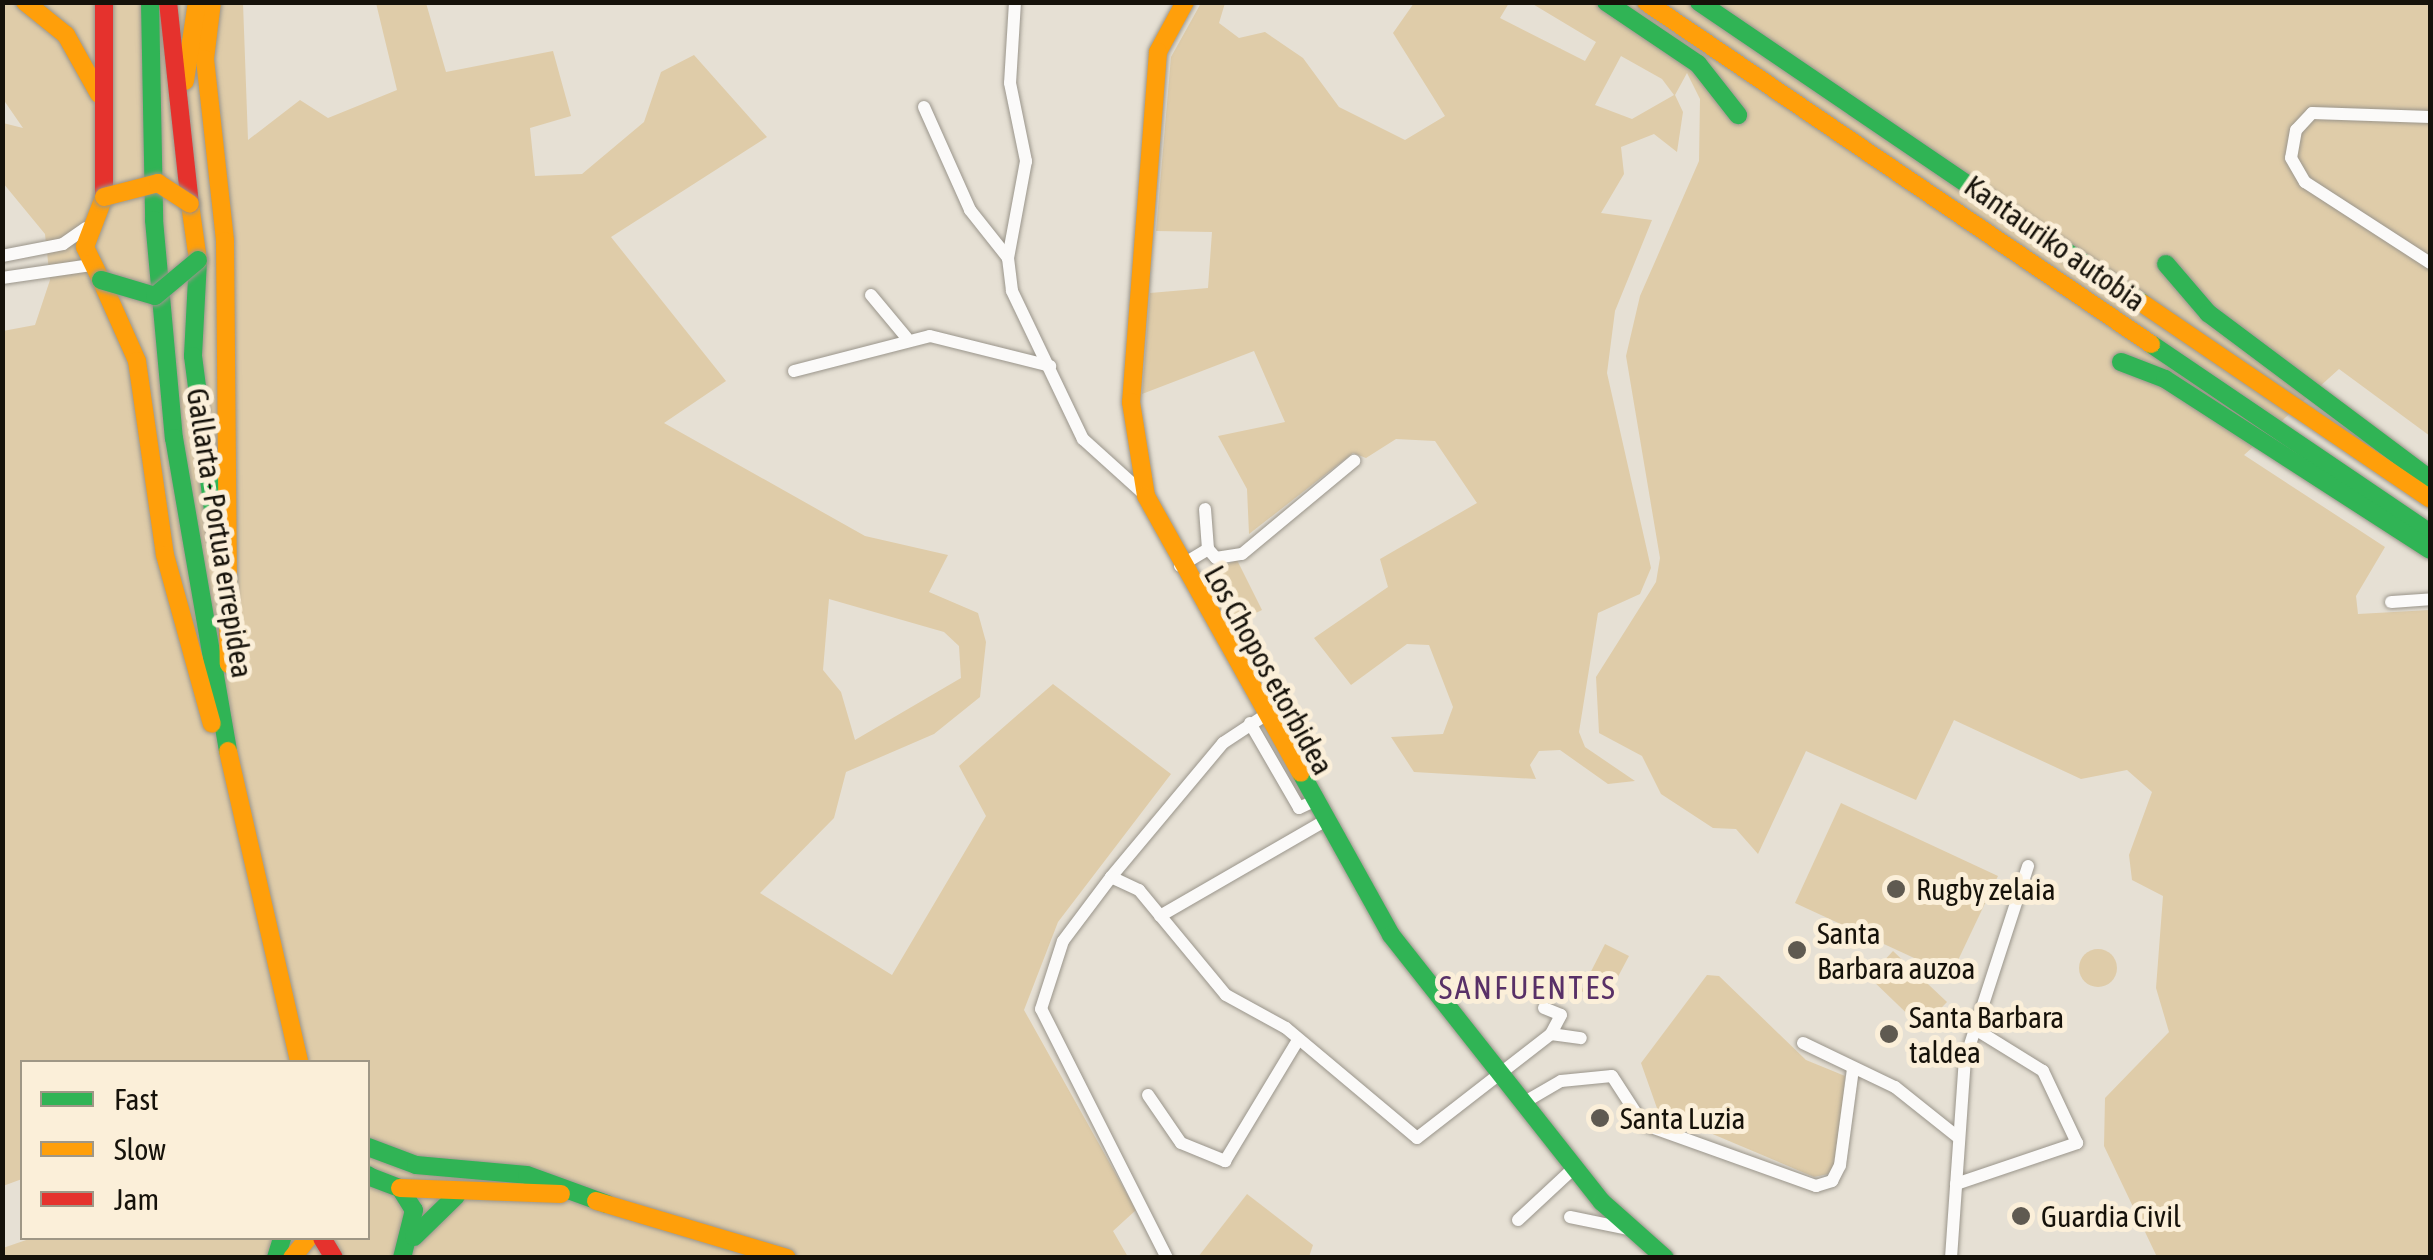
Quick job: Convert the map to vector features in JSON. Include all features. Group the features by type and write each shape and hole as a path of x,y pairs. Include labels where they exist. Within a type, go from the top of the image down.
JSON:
{"main road":[{"path":"25,2 81,55 109,132"},
{"path":"104,2 109,132 104,197 86,228 96,272 138,361 190,669 230,769"},
{"name":"Gallarta - Portua errepidea","path":"150,2 153,203 174,438 230,769 279,996 298,1060"},
{"path":"168,2 198,260 193,356 229,664"},
{"path":"180,130 197,2"},
{"path":"212,2 205,59 225,241 230,769"},
{"name":"Los Chopos etorbidea","path":"1186,2 1158,52 1152,97 1131,402 1146,496 1257,720 1312,802 1391,936 1574,1168 1628,1229 1665,1258"},
{"path":"1606,2 1698,64 1738,115"},
{"name":"Kantauriko autobia","path":"1646,2 2430,533"},
{"name":"Kantauriko autobia","path":"1699,2 2430,499"},
{"path":"104,197 158,183 190,204"},
{"path":"96,272 155,296 198,260"},
{"path":"2166,264 2208,312 2430,480"},
{"path":"2121,362 2165,378 2430,550"},
{"path":"279,996 288,1060"},
{"path":"370,1148 416,1165 527,1174 607,1204"},
{"path":"370,1177 400,1188 456,1196 527,1190 607,1204 787,1258"},
{"path":"400,1188 414,1210 414,1236"},
{"path":"402,1258 414,1236 456,1196"}],"street":[{"path":"1015,2 1010,70 1026,161 1008,258 1017,304 1083,439 1146,496"},
{"path":"924,107 970,210 1008,258"},
{"path":"2430,117 2312,113 2296,130 2291,158 2305,182 2430,264"},
{"path":"2,256 63,244 86,228"},
{"path":"2,278 96,272"},
{"path":"871,295 906,337"},
{"path":"794,371 906,337 980,341 1050,366"},
{"path":"1206,509 1208,549 1216,558 1242,554 1354,461"},
{"path":"1180,566 1208,549"},
{"path":"2391,602 2430,599"},
{"path":"1167,1258 1040,1009 1063,941 1111,876 1257,720"},
{"path":"1160,916 1323,822"},
{"path":"1951,1258 1959,1138 1974,1029 2028,866"},
{"path":"1111,876 1160,916 1226,994 1298,1040 1416,1138 1502,1078 1552,1034 1561,1015 1544,1008"},
{"path":"1956,1184 2077,1142 2044,1072 1974,1029"},
{"path":"1552,1034 1581,1038"},
{"path":"1148,1095 1181,1144 1225,1161 1298,1040"},
{"path":"1803,1043 1895,1087 1959,1138"},
{"path":"1523,1103 1561,1081 1612,1076 1642,1124 1816,1186 1832,1181 1840,1165 1853,1069"},
{"path":"1518,1220 1574,1168"},
{"path":"1570,1217 1628,1229"}],"shaded area":[{"path":"3,3 243,3 248,140 300,100 328,118 397,90 376,3 426,3 446,72 553,51 571,116 530,128 535,176 582,174 644,122 661,72 694,55 767,137 611,237 726,381 664,423 865,536 948,555 929,592 978,613 986,642 980,697 934,734 846,772 834,818 760,893 892,975 986,816 959,766 1053,684 1171,774 1058,922 1024,1010 1136,1210 1113,1231 1128,1257 3,1257 3,1248 26,1240 370,1240 370,1060 20,1060 20,1180 3,1186 3,331 35,325 50,280 45,234 3,183 3,123 23,128 3,99","holes":["829,599 944,632 959,646 961,678 855,740 841,692 823,670"]},
{"path":"1201,3 1225,3 1219,23 1239,38 1265,32 1303,58 1339,107 1405,140 1445,116 1393,33 1414,3 1509,3 1500,18 1585,61 1596,42 1531,3 2430,3 2430,436 2339,369 2244,455 2385,547 2356,596 2358,614 2430,610 2430,1257 2157,1257 2104,1146 2105,1098 2169,1032 2156,988 2163,896 2132,880 2129,855 2152,792 2127,770 2081,779 1954,720 1916,800 1806,751 1758,854 1736,829 1713,828 1661,794 1642,756 1599,733 1596,677 1656,582 1660,558 1626,356 1640,296 1699,161 1700,99 1687,73 1675,95 1683,112 1677,152 1654,134 1621,147 1624,174 1601,213 1652,220 1615,311 1607,373 1651,568 1640,594 1598,613 1579,732 1585,747 1635,781 1608,784 1560,750 1539,751 1530,765 1536,779 1414,772 1391,737 1443,734 1453,707 1429,645 1407,644 1351,685 1314,638 1388,587 1380,559 1477,503 1435,441 1396,439 1366,458 1353,453 1249,534 1247,489 1218,436 1285,422 1254,351 1142,394 1150,293 1208,288 1212,232 1156,231 1171,57","holes":["1621,56 1662,79 1674,95 1632,119 1595,105"]},
{"path":"1237,560 1262,610 1227,627 1200,576"},
{"name":"Rugby zelaia","path":"1841,803 1998,876 1951,975 1795,903"},
{"path":"1605,944 1629,956 1604,1003 1581,991"},
{"path":"2098,949 2112,954 2117,968 2112,982 2098,987 2084,982 2079,968 2084,954"},
{"path":"1893,951 1947,1002 1922,1028 1869,977"},
{"path":"1707,975 1719,976 1806,1060 1845,1076 1838,1159 1828,1174 1814,1177 1658,1111 1641,1063"},
{"path":"1247,1194 1313,1245 1309,1257 1198,1257"}],"traffic: fast":[{"path":"150,2 154,220 174,438 228,751"},
{"path":"1606,2 1698,64 1738,115"},
{"path":"1699,2 2142,303"},
{"path":"198,260 193,356 217,541"},
{"path":"101,280 155,296 198,260"},
{"path":"2166,264 2208,313 2430,479"},
{"path":"2151,344 2430,533"},
{"path":"2121,362 2165,379 2430,550"},
{"path":"1301,773 1391,935 1602,1202 1665,1258"},
{"path":"370,1148 416,1165 527,1175 607,1204"},
{"path":"370,1177 400,1188 414,1210 402,1258"},
{"path":"414,1237 456,1196"},
{"path":"276,1258 281,1240"}],"traffic: slow":[{"path":"25,2 66,35 99,94"},
{"path":"185,81 197,2"},
{"path":"212,2 205,59 225,241 229,664"},
{"path":"1185,2 1158,52 1131,402 1146,496 1301,773"},
{"path":"1646,2 2151,344"},
{"path":"104,197 158,183 190,204"},
{"path":"101,280 85,247 104,197"},
{"path":"190,204 198,260"},
{"path":"101,280 137,361 165,555 212,724"},
{"path":"2142,303 2430,499"},
{"path":"228,751 299,1060"},
{"path":"400,1188 561,1194"},
{"path":"596,1201 787,1258"},
{"path":"292,1258 306,1240"}],"traffic: jam":[{"path":"104,2 104,197"},
{"path":"168,2 190,204"},
{"path":"323,1240 334,1258"}],"place":[{"name":"Rugby zelaia","path":"1896,889"},
{"name":"Santa Barbara auzoa","path":"1797,950"},
{"name":"Santa Barbara taldea","path":"1889,1034"},
{"name":"Santa Luzia","path":"1600,1118"},
{"name":"Guardia Civil","path":"2021,1216"}],"district":[{"name":"SANFUENTES","path":"1528,988"}]}
